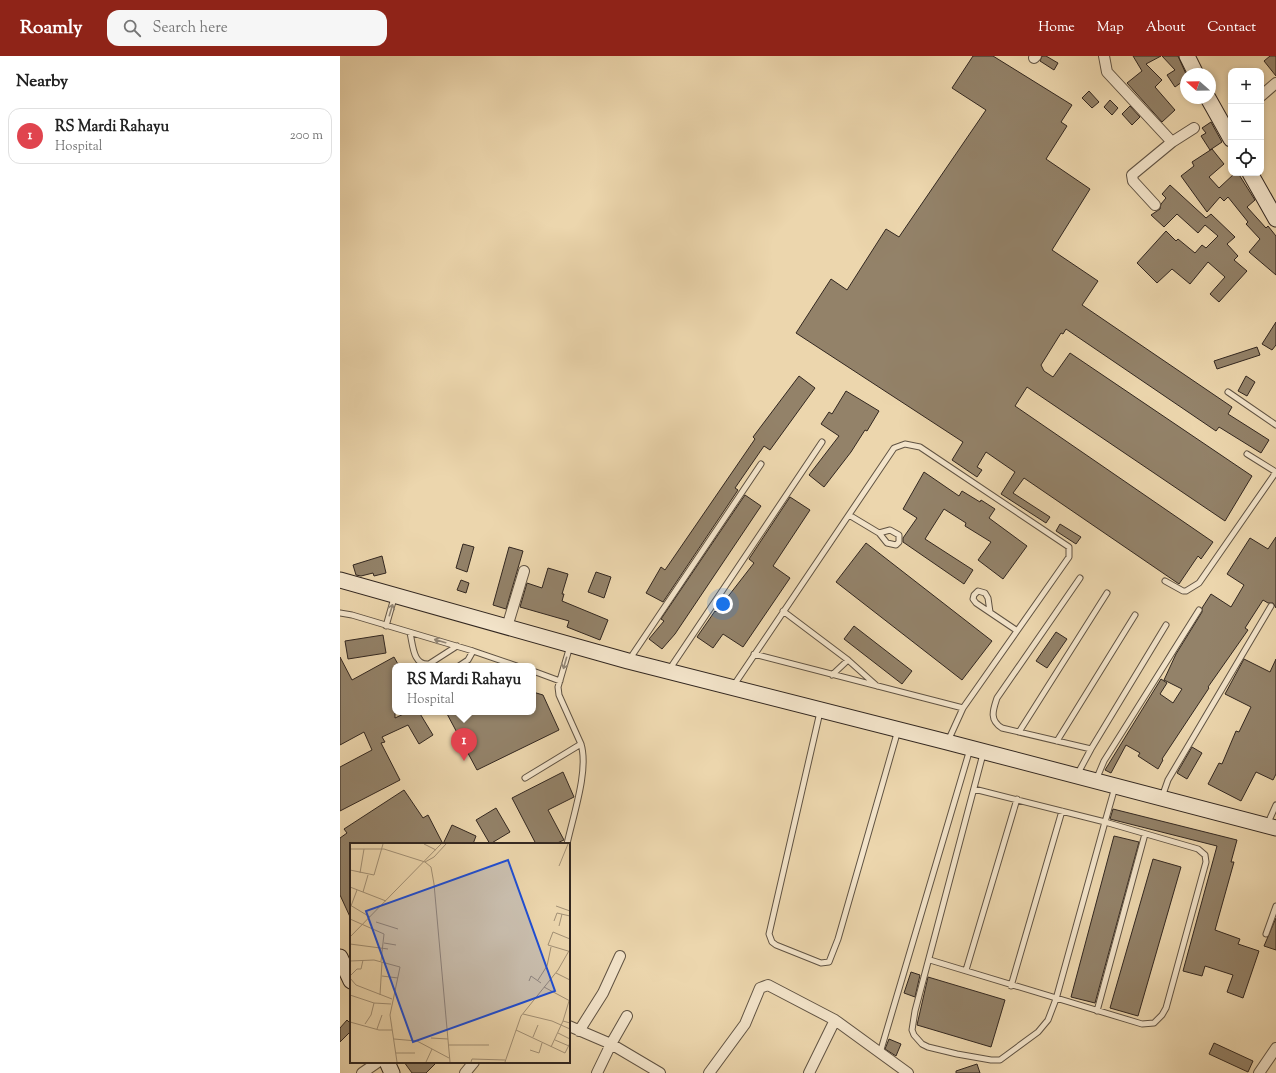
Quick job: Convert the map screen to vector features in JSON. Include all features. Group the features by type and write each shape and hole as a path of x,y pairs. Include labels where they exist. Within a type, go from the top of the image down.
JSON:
{"main road":[{"path":"1187,56 1193,68"},
{"path":"1213,104 1227,121"},
{"path":"1252,176 1276,219"},
{"path":"340,580 628,661 898,729 1272,827"},
{"path":"340,956 350,979"},
{"path":"387,1063 392,1073"}],"street":[{"path":"1104,56 1107,72 1172,142"},
{"path":"1264,93 1276,83"},
{"path":"1155,205 1133,181 1132,175 1172,142 1194,128"},
{"path":"507,627 524,571"},
{"path":"579,1031 603,993 620,956"},
{"path":"709,1073 740,1032 749,1015 758,992 764,985 772,986 835,1020 908,1073"},
{"path":"597,1073 627,1016"},
{"path":"809,1073 835,1020"},
{"path":"570,1026 611,1044 660,1073"},
{"path":"1259,1073 1276,1048"},
{"path":"362,1073 377,1063"},
{"path":"465,1073 473,1063"}],"lane":[{"path":"1228,392 1276,425"},
{"path":"669,671 822,442"},
{"path":"732,687 894,448 905,444 920,447 1069,547 1070,552 1069,557 1016,630 963,708 947,742"},
{"path":"1165,581 1183,591 1186,591 1198,583 1276,472 1247,454"},
{"path":"628,661 761,464"},
{"path":"849,515 879,533"},
{"path":"1080,578 997,698 993,718 995,724 1002,728 1091,749"},
{"path":"1018,732 1107,593"},
{"path":"386,626 395,595"},
{"path":"1162,798 1168,780 1271,606"},
{"path":"1095,781 1104,761 1199,610"},
{"path":"783,611 848,660 878,687"},
{"path":"990,612 1016,630"},
{"path":"340,613 474,651 508,663"},
{"path":"1057,741 1135,615"},
{"path":"1077,776 1091,749 1166,625"},
{"path":"410,633 417,659 420,663"},
{"path":"567,843 584,768 584,752 559,695 558,687 570,645"},
{"path":"431,663 457,646"},
{"path":"464,663 468,660 474,651"},
{"path":"754,654 963,708"},
{"path":"832,675 848,660"},
{"path":"536,673 560,681"},
{"path":"820,710 769,934 772,942 776,945 821,963 830,962 838,939 898,729"},
{"path":"525,778 581,744"},
{"path":"977,750 974,789 930,960 915,1011 912,1030 918,1040 928,1047 964,1056 1000,1060 1038,1032 1048,1020 1056,999 1115,786"},
{"path":"880,1053 977,750"},
{"path":"930,960 966,970 1011,986 1142,1024 1154,1023 1162,1015 1166,1008 1206,862 1205,855 1198,850 1105,822 974,789"},
{"path":"966,970 1017,799"},
{"path":"1272,827 1276,805"},
{"path":"1011,986 1062,811"},
{"path":"1097,1011 1144,834"},
{"path":"1266,934 1276,906"}],"building":[{"path":"973,56 993,56 1072,105 1061,122 1067,126 1046,159 1090,189 1052,250 1098,281 1082,305 1232,407 1228,414 1269,440 1261,453 1219,427 1216,431 1066,329 1063,334 1061,333 1041,365 1044,371 1053,377 1070,353 1252,476 1225,521 1027,387 1015,406 1213,542 1201,559 1198,556 1179,584 1024,478 1013,493 1050,517 1046,523 1001,494 1015,472 986,452 977,467 982,470 977,477 952,460 963,442 796,333 831,279 847,290 886,229 899,237 986,110 952,88"},
{"path":"1042,56 1046,56 1058,63 1054,70 1040,61"},
{"path":"1133,56 1161,56 1146,64 1162,80 1155,87 1175,110 1162,122 1127,83 1142,71"},
{"path":"1162,56 1178,56 1183,68 1180,68 1180,83 1175,87 1167,75 1175,70"},
{"path":"1270,56 1276,56 1276,76 1264,61"},
{"path":"1089,91 1099,102 1092,108 1082,98"},
{"path":"1110,100 1118,108 1112,115 1104,107"},
{"path":"1130,106 1140,117 1132,125 1122,114"},
{"path":"1211,122 1222,142 1210,150 1201,136 1206,133 1202,128"},
{"path":"1212,149 1224,164 1209,177 1219,188 1232,176 1240,176 1255,200 1247,207 1266,228 1268,226 1276,236 1276,275 1249,252 1260,239 1246,224 1248,222 1228,197 1224,201 1220,197 1207,212 1181,176 1194,166 1192,162"},
{"path":"1170,185 1206,218 1211,214 1235,237 1227,244 1238,256 1234,260 1247,271 1219,302 1210,294 1225,277 1208,262 1190,284 1172,269 1157,283 1137,263 1166,231 1176,241 1178,239 1195,253 1202,245 1206,248 1218,236 1205,225 1198,233 1177,214 1164,227 1151,215 1160,209 1161,204 1166,198 1162,194"},
{"path":"1276,322 1276,345 1272,350 1262,344"},
{"path":"1257,347 1260,355 1217,369 1214,361"},
{"path":"799,376 815,388 770,450 764,446 735,488 738,490 663,602 646,593 661,567 665,570 755,439 753,437"},
{"path":"1246,376 1255,382 1247,396 1238,391"},
{"path":"846,391 879,411 867,431 865,430 851,452 824,487 809,475 839,436 821,424 829,412 832,414"},
{"path":"924,472 959,496 962,491 995,509 989,518 1027,546 1003,579 978,560 991,542 965,526 966,523 944,509 925,539 973,570 964,584 903,542 903,538 917,518 903,509"},
{"path":"745,495 761,506 675,634 662,649 649,639 664,621 661,619"},
{"path":"790,497 810,510 773,566 790,578 743,647 723,634 713,648 697,637 715,611 716,612 754,563 749,559"},
{"path":"1060,524 1081,537 1076,544 1056,531"},
{"path":"1276,537 1276,608 1273,603 1268,603 1263,600 1245,628 1248,630 1208,687 1209,688 1162,759 1163,760 1158,769 1138,756 1140,753 1126,745 1111,773 1105,770 1161,679 1167,683 1160,694 1173,703 1182,689 1164,680 1176,654 1202,612 1202,608 1211,594 1231,607 1244,585 1227,574 1250,538 1268,549"},
{"path":"866,543 992,641 962,680 836,582"},
{"path":"463,544 474,547 467,572 456,568"},
{"path":"509,547 523,551 506,609 493,605"},
{"path":"382,556 386,573 374,576 373,573 361,576 356,575 353,565"},
{"path":"548,568 568,574 562,594 564,594 562,601 608,620 600,640 567,627 569,621 520,607 527,583 542,588"},
{"path":"596,572 611,577 604,598 588,592"},
{"path":"461,580 469,583 466,593 457,590"},
{"path":"854,626 912,671 902,684 844,639"},
{"path":"1056,632 1067,639 1047,668 1036,661"},
{"path":"383,635 386,653 348,659 345,641"},
{"path":"340,657 352,680 394,657 397,663 392,663 392,715 395,715 395,718 402,715 421,715 433,735 419,744 408,725 382,737 385,742 381,743 400,780 340,811 340,767 372,750 364,732 340,745"},
{"path":"1244,659 1270,672 1276,659 1276,774 1273,780 1256,772 1241,801 1208,784 1219,763 1222,764 1236,731 1239,732 1251,707 1225,694"},
{"path":"536,693 543,695 559,730 477,770 448,715 536,715"},
{"path":"1192,747 1202,753 1187,779 1177,773"},
{"path":"563,772 574,797 548,810 564,840 557,843 535,843 512,798"},
{"path":"404,790 423,818 428,815 442,843 350,843 350,917 340,895 340,838 347,833 344,829"},
{"path":"496,808 510,832 489,843 476,820"},
{"path":"1113,809 1237,840 1231,862 1234,862 1215,930 1240,939 1238,944 1259,951 1243,998 1227,992 1233,975 1205,966 1202,976 1183,971 1217,846 1110,819"},
{"path":"452,825 476,836 473,843 443,843"},
{"path":"1114,836 1139,842 1095,1003 1071,997"},
{"path":"1153,859 1181,867 1138,1016 1110,1008"},
{"path":"1276,918 1276,950 1264,946"},
{"path":"911,972 920,975 915,997 904,993"},
{"path":"928,977 1005,1000 991,1047 917,1025"},
{"path":"347,1020 350,1023 350,1032 340,1042 340,1028"},
{"path":"889,1039 901,1044 896,1056 885,1049"},
{"path":"1214,1043 1253,1061 1248,1072 1209,1054"},
{"path":"405,1063 436,1063 426,1073 412,1073"},
{"path":"977,1064 980,1073 956,1073 956,1071"}],"place":[{"name":"RS Mardi Rahayu","path":"464,761"}]}
